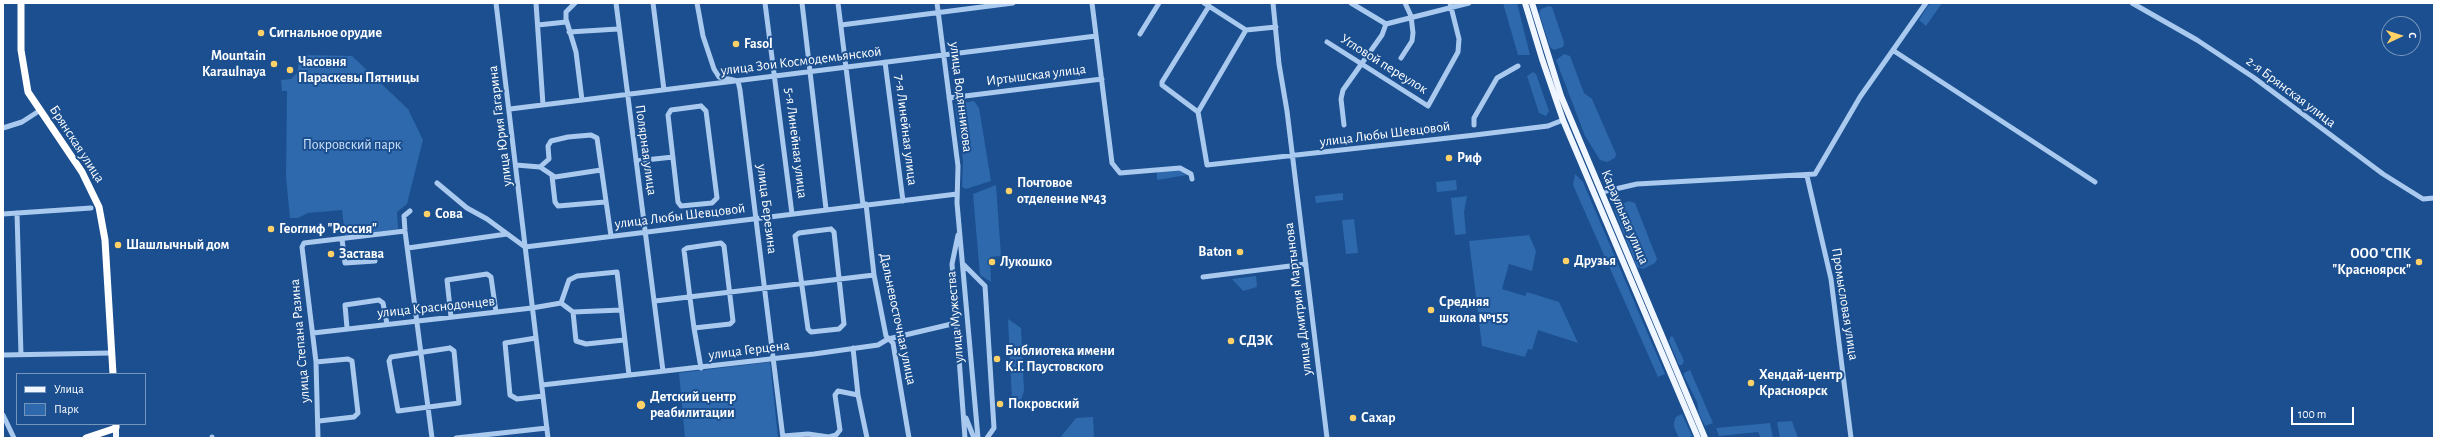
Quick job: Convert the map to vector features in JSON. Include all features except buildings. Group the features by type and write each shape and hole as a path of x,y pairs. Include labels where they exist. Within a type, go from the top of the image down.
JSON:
{"highway":[{"name":"Брянская улица","path":"21,3 21,50 28,92 39,111 82,172 100,206 105,240 113,373"},
{"path":"86,438 116,426"}],"main road":[{"name":"Караульная улица","path":"1526,3 1563,120 1698,438"},
{"name":"Караульная улица","path":"1532,3 1561,96 1705,438"},
{"path":"116,426 116,438"}],"street":[{"name":"улица Юрия Гагарина","path":"496,3 510,109 548,438"},
{"path":"536,3 543,105"},
{"path":"575,3 566,12 566,22 576,52 582,100"},
{"name":"Полярная улица","path":"616,3 618,29 655,301 663,371"},
{"path":"653,3 664,90"},
{"path":"697,3 709,57 716,73 724,79 738,81"},
{"name":"5-я Линейная улица","path":"765,3 792,214"},
{"path":"802,3 826,209"},
{"name":"Дальневосточная улица","path":"838,3 845,68 874,274 888,339 893,343 909,438"},
{"name":"улица Водянникова","path":"937,3 958,166 957,194"},
{"path":"841,25 1013,3"},
{"path":"1092,3 1112,163 1120,173 1180,168 1192,176"},
{"path":"1140,34 1159,3"},
{"path":"1204,3 1246,30 1276,27"},
{"name":"улица Дмитрия Мартынова","path":"1273,3 1279,64 1293,156 1327,438"},
{"path":"1351,3 1386,24 1451,5 1469,3"},
{"path":"1401,58 1412,41 1414,33 1411,16 1404,3"},
{"path":"1602,192 1637,184 1807,176 1819,171 1860,97 1894,51 1926,3"},
{"name":"2-я Брянская улица","path":"2132,3 2197,40 2253,76 2383,174 2423,199 2434,198"},
{"name":"Угловой переулок","path":"1327,42 1428,106 1458,52 1459,39 1451,5"},
{"path":"1209,6 1162,82 1162,85 1198,112 1246,30"},
{"path":"538,25 566,22"},
{"path":"1344,125 1341,99 1343,90 1382,35 1386,24"},
{"path":"569,32 618,29"},
{"name":"улица Зои Космодемьянской","path":"510,109 1096,36"},
{"path":"1894,51 2095,182"},
{"name":"7-я Линейная улица","path":"885,62 902,201"},
{"path":"1474,124 1474,118 1497,78 1518,66"},
{"name":"Иртышская улица","path":"949,98 1102,80"},
{"name":"улица Березина","path":"738,81 766,288 783,437"},
{"path":"703,107 710,145 716,201 712,203 683,206 679,204 673,157 669,112 671,110 703,107"},
{"path":"3,128 22,122 39,111"},
{"name":"улица Любы Шевцовой","path":"1198,112 1207,165 1548,126 1563,120"},
{"path":"540,167 549,159 548,146 551,141 591,136 598,141 605,202 611,236"},
{"path":"636,162 673,157"},
{"path":"516,165 540,167 552,176 601,170"},
{"path":"552,176 555,202 558,206 605,202"},
{"name":"Промысловая улица","path":"1807,176 1816,222 1828,264 1851,438"},
{"path":"437,183 467,208 487,219 525,247"},
{"name":"улица Любы Шевцовой","path":"525,247 865,204 957,194"},
{"name":"улица Мужества","path":"957,194 959,232 978,438"},
{"path":"3,214 91,208"},
{"path":"410,210 404,216 405,231 418,321 432,438"},
{"path":"17,213 22,354"},
{"path":"831,229 834,232 840,279 845,321 843,327 812,333 808,329 802,283 795,236 799,233 831,229"},
{"path":"375,261 345,263 342,239 405,231"},
{"path":"959,232 952,264 965,438"},
{"path":"408,248 507,234"},
{"name":"улица Степана Разина","path":"318,438 319,421 316,362 302,247 304,243 342,239"},
{"path":"694,328 730,324 733,321 723,245 719,243 687,248 684,250 694,328 701,368"},
{"path":"963,264 985,286 994,428 987,438"},
{"path":"1203,277 1306,264"},
{"path":"621,310 572,312 561,303 567,282 574,276 615,272 618,274 629,375"},
{"path":"451,317 447,280 487,274 491,277 496,312"},
{"path":"655,301 690,298 874,274"},
{"path":"347,328 345,305 379,300 383,302 387,324"},
{"name":"улица Краснодонцев","path":"313,333 532,308 561,303"},
{"path":"572,312 574,338 579,343 624,340"},
{"name":"улица Герцена","path":"542,385 701,368 878,345 888,339 956,323"},
{"path":"536,338 505,343 510,395 517,399 543,396"},
{"path":"452,348 459,394 458,405 400,412 397,410 390,361 392,357 422,352 452,348"},
{"path":"853,348 858,395 867,438"},
{"path":"3,355 111,353"},
{"path":"316,362 348,359 352,361 358,413 354,417 319,421"},
{"path":"783,437 808,434 829,437 836,435 840,430 835,395 838,391 858,395"},
{"path":"964,412 974,438"},
{"path":"3,416 14,438"},
{"path":"456,438 547,428"}],"green space":[{"path":"1503,3 1517,3 1530,55 1518,55"},
{"path":"1930,3 1942,3 1926,26 1919,20"},
{"path":"1549,6 1552,7 1564,42 1563,47 1554,50 1550,47 1539,13 1541,9"},
{"path":"1564,54 1570,56 1584,93 1592,99 1616,154 1615,158 1607,162 1600,160 1585,136 1556,60"},
{"name":"Покровский парк","path":"300,55 352,56 408,109 423,140 407,204 397,212 398,229 345,236 342,210 308,213 298,218 290,218 286,177 287,91 282,91 281,80 291,79 297,73"},
{"path":"1533,72 1536,74 1549,111 1546,116 1539,113 1527,76"},
{"path":"974,101 979,108 991,181 966,189 962,187 963,161 955,104"},
{"path":"1177,169 1187,175 1157,180 1157,172"},
{"path":"1575,174 1583,182 1665,374 1658,377 1573,185"},
{"path":"1456,180 1457,190 1437,192 1436,182"},
{"path":"996,185 1001,256 990,257 991,282 980,275 973,194"},
{"path":"1343,193 1343,200 1316,203 1315,196"},
{"path":"1467,196 1464,212 1466,234 1455,235 1451,198"},
{"path":"1629,201 1635,203 1657,259 1655,263 1643,269 1637,267 1615,212 1615,207"},
{"path":"1354,219 1358,253 1346,254 1342,220"},
{"path":"1529,235 1536,251 1532,271 1509,264 1502,289 1525,296 1527,292 1559,302 1578,343 1538,330 1532,350 1528,349 1525,357 1482,346 1469,241"},
{"path":"1256,276 1257,287 1243,291 1232,279"},
{"path":"1008,319 1021,328 1024,391 1021,400 1012,401"},
{"path":"1671,336 1673,337 1684,361 1682,365 1679,365 1669,341"},
{"path":"770,362 778,438 685,438 679,373"},
{"path":"1690,370 1713,423 1705,426 1699,414 1697,402 1684,376 1684,373"},
{"path":"1682,414 1692,436 1690,438 1679,438 1674,427 1676,417"},
{"path":"1093,417 1094,438 1060,438 1076,418"},
{"path":"1792,421 1798,438 1780,438 1777,422"},
{"path":"1770,423 1773,438 1761,438 1758,432 1719,436 1716,428"}],"place":[{"name":"Сигнальное орудие","path":"261,33"},
{"name":"Fasol","path":"736,44"},
{"name":"Mountain Karaulnaya","path":"274,64"},
{"name":"Часовня Параскевы Пятницы","path":"290,70"},
{"name":"Риф","path":"1449,158"},
{"name":"Почтовое отделение №43","path":"1009,191"},
{"name":"Сова","path":"427,214"},
{"name":"Геоглиф \"Россия\"","path":"271,229"},
{"name":"Шашлычный дом","path":"118,245"},
{"name":"Baton","path":"1240,252"},
{"name":"Застава","path":"331,254"},
{"name":"Друзья","path":"1566,261"},
{"name":"Лукошко","path":"992,262"},
{"name":"ООО \"СПК \"Красноярск\"","path":"2419,262"},
{"name":"Средняя школа №155","path":"1431,310"},
{"name":"СДЭК","path":"1231,341"},
{"name":"Библиотека имени К.Г. Паустовского","path":"997,359"},
{"name":"Хендай-центр Красноярск","path":"1751,383"},
{"name":"Покровский","path":"1000,404"},
{"name":"Детский центр реабилитации","path":"641,405"},
{"name":"Сахар","path":"1353,418"}]}
